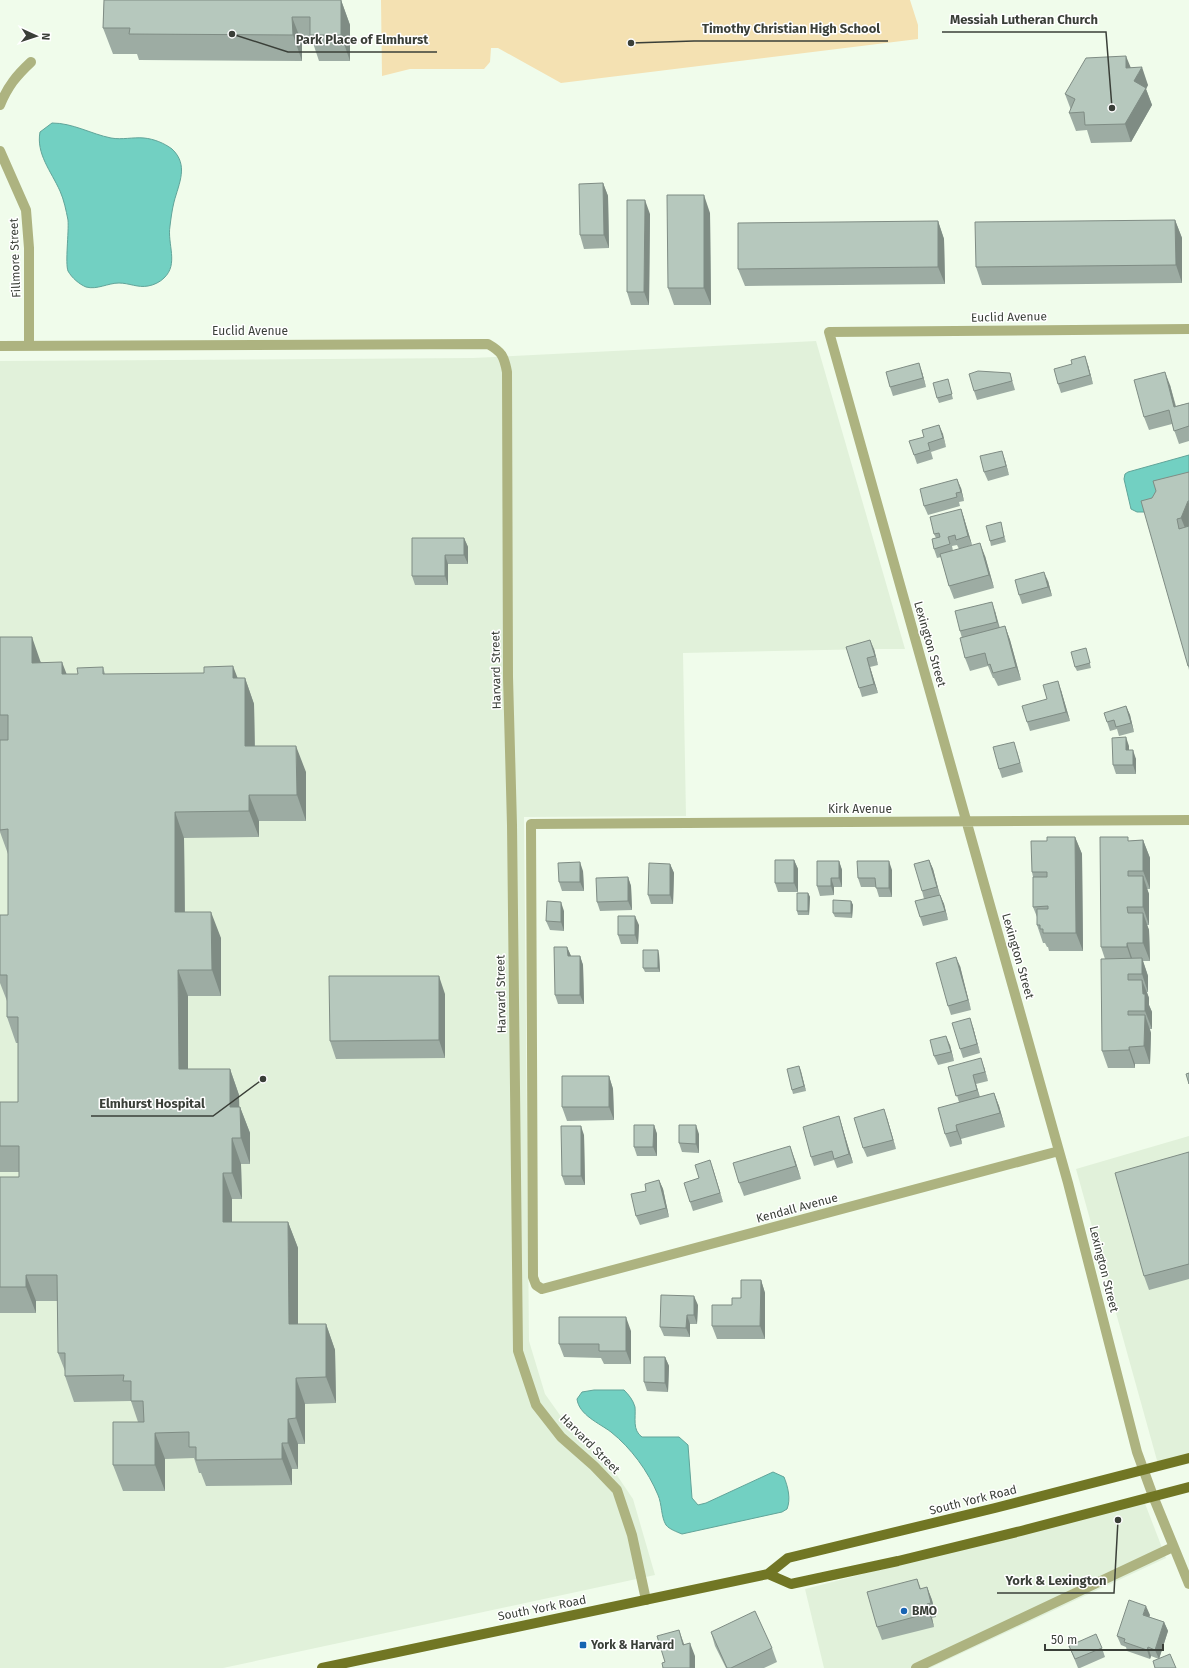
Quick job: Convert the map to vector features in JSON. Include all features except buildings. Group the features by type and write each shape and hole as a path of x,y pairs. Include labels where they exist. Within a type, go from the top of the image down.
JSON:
{"main road":[{"name":"South York Road","path":"322,1668 768,1574 788,1558 1189,1458"},
{"path":"768,1574 792,1584 898,1561 1189,1486"}],"street":[{"path":"0,105 14,78 31,62"},
{"name":"Fillmore Street","path":"0,151 26,210 29,248 29,345"},
{"name":"Euclid Avenue","path":"829,332 1189,329"},
{"name":"Lexington Street","path":"829,332 1059,1151 1136,1447 1153,1496 1189,1584"},
{"name":"Euclid Avenue","path":"0,346 488,344 498,350"},
{"name":"Harvard Street","path":"498,350 505,359 507,372 508,669 512,825 518,1351 536,1404 561,1437 594,1466 617,1490 632,1534 646,1600"},
{"name":"Kirk Avenue","path":"542,1289 536,1285 533,1277 531,824 1189,820"},
{"name":"Kendall Avenue","path":"542,1289 1059,1151"},
{"path":"916,1668 1173,1547"}],"shaded area":[{"path":"381,0 910,0 918,25 918,39 561,83 498,48 491,48 490,62 484,69 410,69 382,76"},
{"path":"816,341 905,649 683,653 686,816 524,817 529,1341 545,1394 572,1432 610,1465 633,1499 655,1575 223,1668 0,1668 0,361 473,358"},
{"path":"1189,1136 1189,1455 1158,1464 1076,1169"},
{"path":"1144,1501 1166,1558 930,1668 824,1668 805,1589"}],"water":[{"path":"52,123 60,123 111,138 151,139 169,147 177,155 180,161 181,174 173,205 169,233 172,260 168,272 161,281 152,285 144,286 119,283 90,288 81,284 70,274 67,267 68,220 66,209 60,191 42,155 39,140 40,132"},
{"path":"1189,455 1189,484 1145,512 1137,512 1131,509 1124,479 1125,474"},
{"path":"594,1390 624,1390 634,1404 635,1424 637,1431 642,1437 679,1437 688,1445 692,1498 698,1505 706,1503 773,1472 784,1477 787,1485 789,1501 787,1509 782,1512 682,1534 671,1529 664,1522 659,1499 654,1486 638,1460 618,1438 581,1410 577,1399 582,1392"}],"place":[{"name":"Park Place of Elmhurst","path":"232,34"},
{"name":"Timothy Christian High School","path":"631,43"},
{"name":"Messiah Lutheran Church","path":"1112,108"},
{"name":"Elmhurst Hospital","path":"263,1079"},
{"name":"York & Lexington","path":"1118,1520"},
{"name":"BMO","path":"904,1611"},
{"name":"York & Harvard","path":"583,1645"}]}
